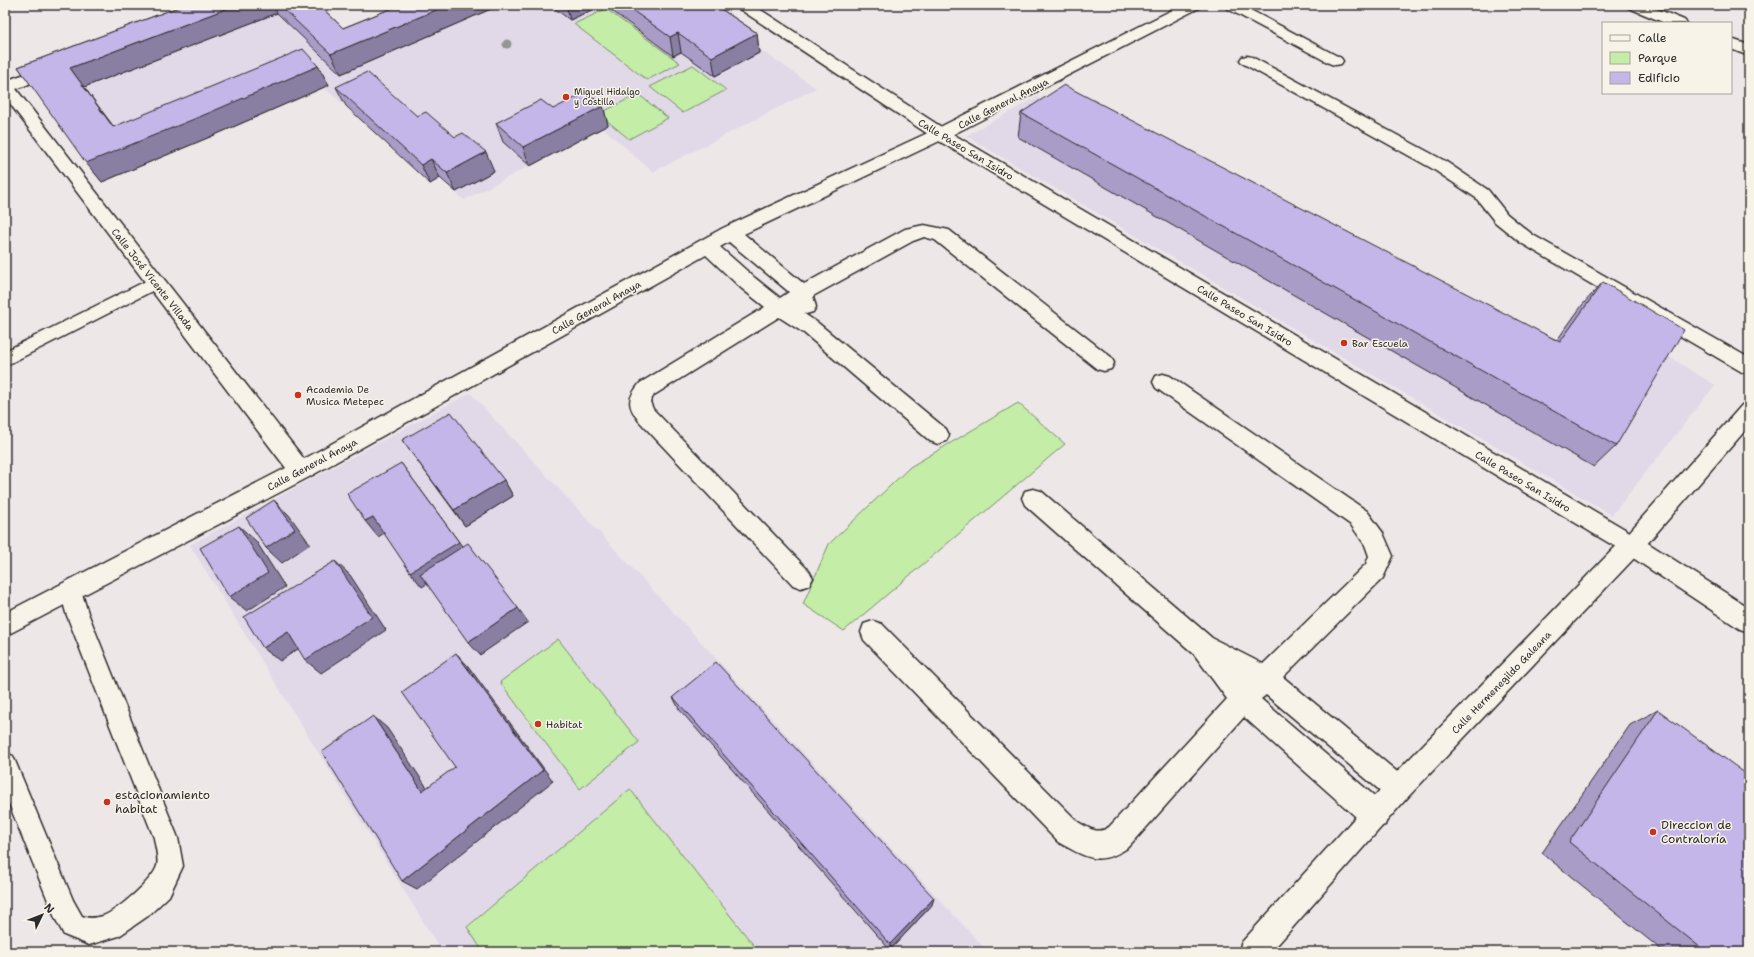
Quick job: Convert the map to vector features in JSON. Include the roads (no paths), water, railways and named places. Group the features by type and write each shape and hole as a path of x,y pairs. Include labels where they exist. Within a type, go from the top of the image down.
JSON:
{"street":[{"name":"Calle Paseo San Isidro","path":"743,5 940,134 1632,546 1749,621"},
{"name":"Calle General Anaya","path":"5,625 301,471 730,233 940,134 1194,5"},
{"path":"1634,5 1676,22"},
{"path":"1732,44 1749,51"},
{"path":"5,87 71,63"},
{"name":"Calle José Vicente Villada","path":"5,87 301,471"},
{"path":"801,578 646,415 640,407 640,398 647,389 803,293 906,236 916,232 930,230 942,235 1104,363"},
{"path":"730,233 803,293 811,328"},
{"path":"707,245 748,283 779,308 811,328 938,435"},
{"path":"873,632 1068,832 1089,844 1108,845 1119,837 1243,700 1375,571 1381,556 1375,540 1358,518 1163,382"},
{"name":"Calle Hermenegildo Galeana","path":"1252,952 1398,789 1632,546 1749,411"},
{"path":"1033,498 1203,646 1243,700 1375,816"},
{"path":"1203,646 1265,678 1398,789"}],"lane":[{"path":"1231,5 1336,61"},
{"path":"1247,60 1439,165 1482,194 1501,218 1527,239 1749,367"},
{"path":"5,359 156,282"},
{"path":"5,764 64,909 73,926 90,932 110,927 139,907 160,887 170,866 166,838 77,613 71,591"}],"place":[{"name":"Miguel Hidalgo y Costilla","path":"566,97"},
{"name":"Bar Escuela","path":"1344,343"},
{"name":"Academia De Musica Metepec","path":"298,395"},
{"name":"Habitat","path":"538,724"},
{"name":"estacionamiento habitat","path":"107,802"},
{"name":"Direccion de Contraloría","path":"1653,832"}]}
